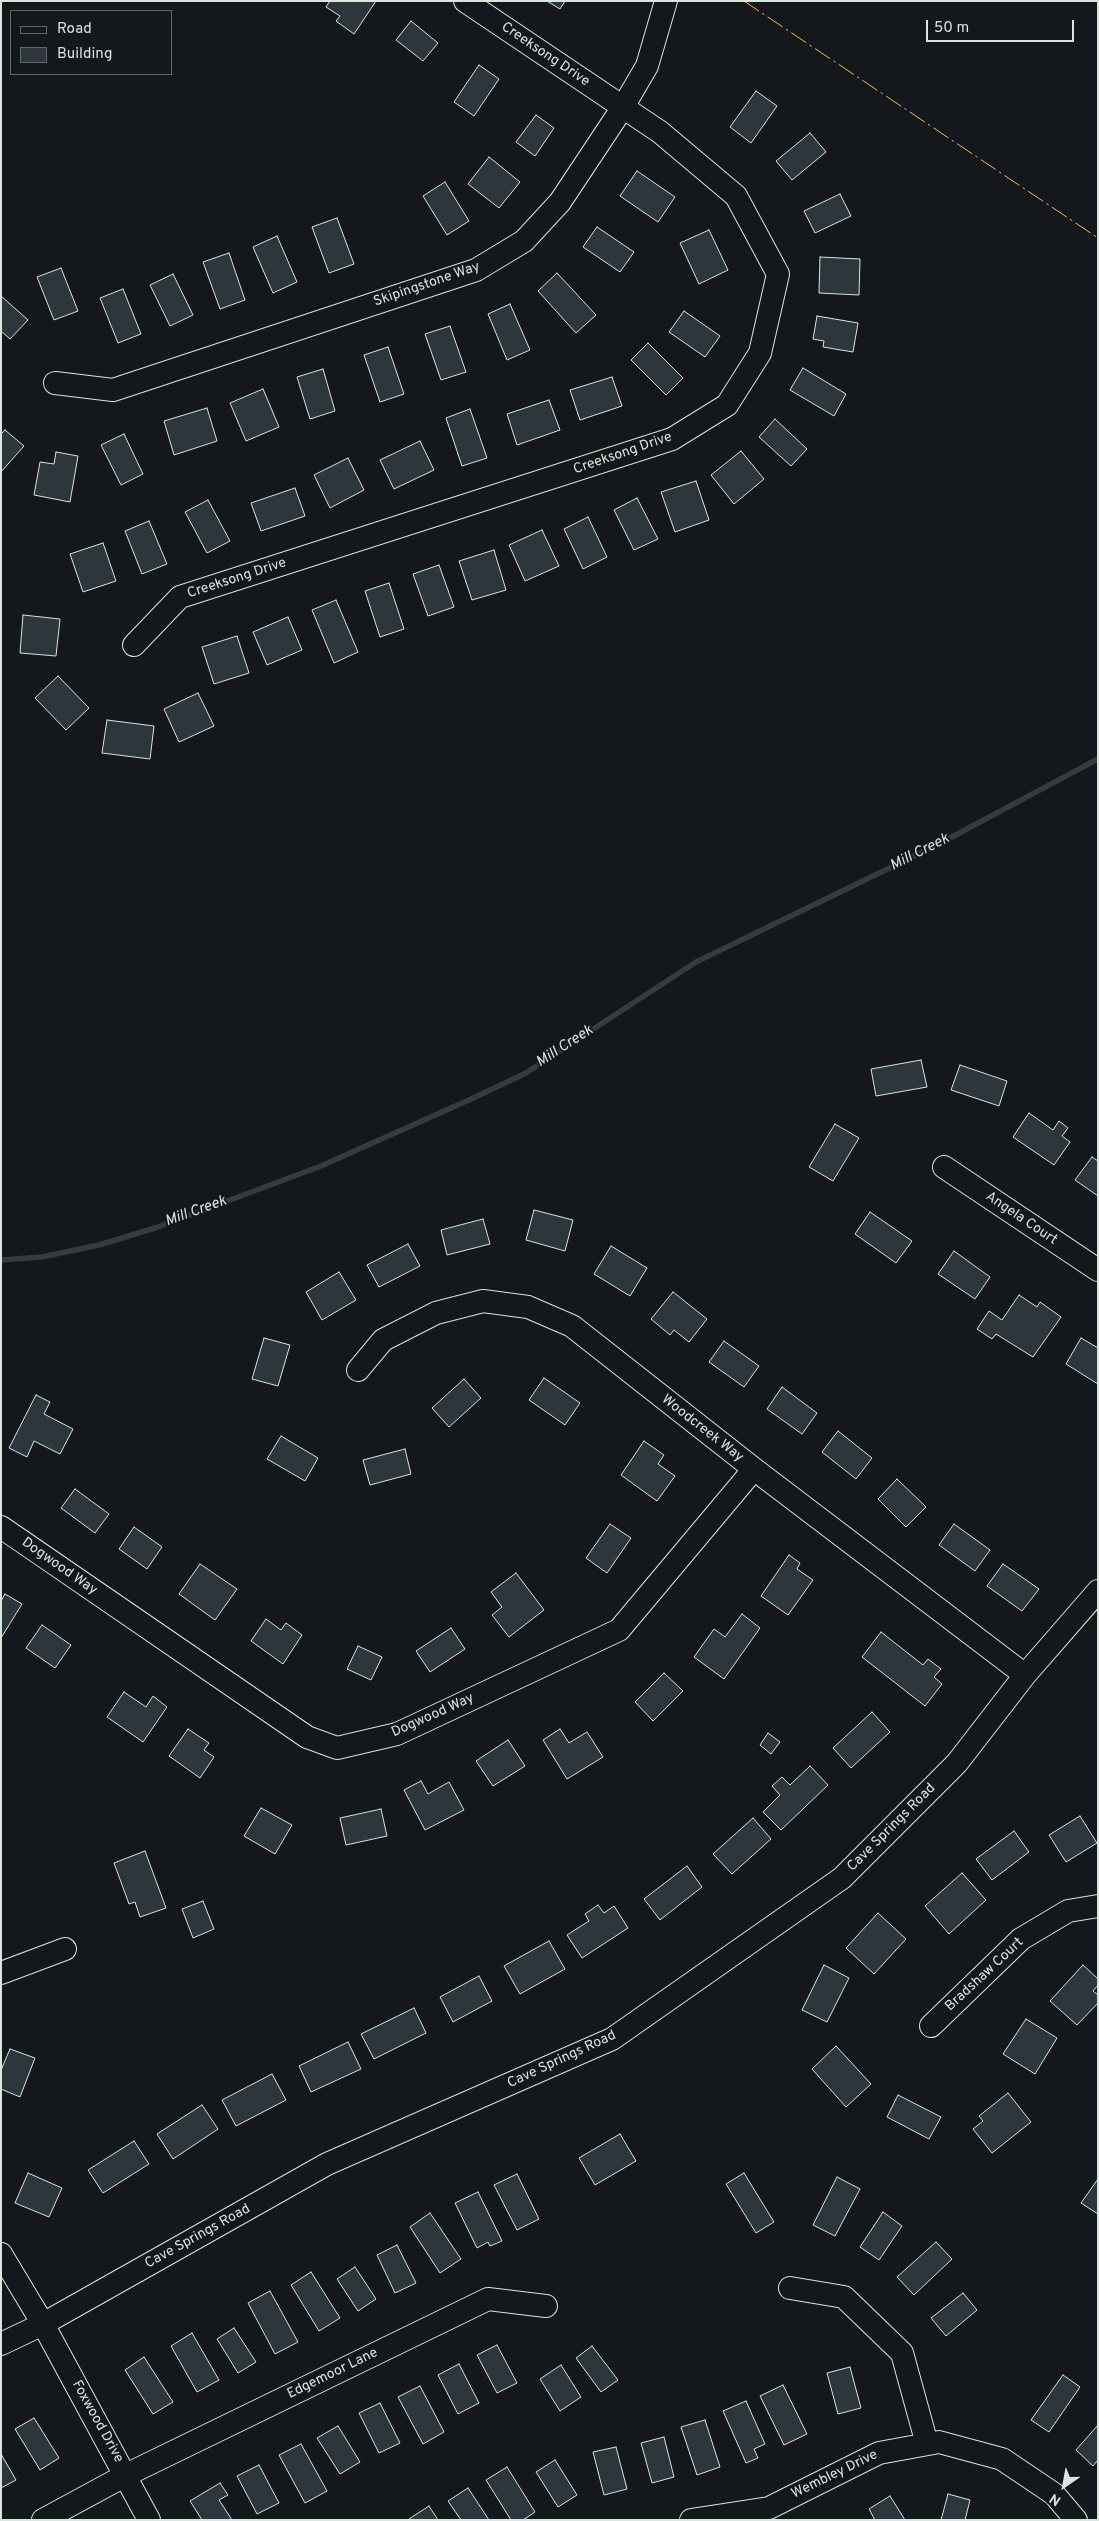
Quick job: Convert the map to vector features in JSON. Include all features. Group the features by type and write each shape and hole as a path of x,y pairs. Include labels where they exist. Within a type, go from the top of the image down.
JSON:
{"street":[{"name":"Creeksong Drive","path":"134,644 180,597 672,439 727,405 760,353 778,274 736,196 660,132 465,1"},
{"name":"Skipingstone Way","path":"55,383 113,390 476,270 524,241 560,202 623,107 647,66 666,1"},
{"name":"Angela Court","path":"944,1168 1098,1270"},
{"name":"Woodcreek Way","path":"358,1370 383,1340 436,1313 483,1301 528,1307 572,1326 754,1469 1025,1676"},
{"name":"Dogwood Way","path":"1,1527 307,1737 336,1748 397,1734 619,1630 754,1469"},
{"name":"Cave Springs Road","path":"1,2344 43,2324 326,2164 612,2040 842,1878 956,1763 1025,1676 1098,1591"},
{"name":"Bradshaw Court","path":"931,2026 1021,1940 1068,1911 1098,1906"},
{"path":"1,1973 64,1949"},
{"name":"Foxwood Drive","path":"1,2254 43,2324 149,2520"},
{"path":"790,2288 844,2297 902,2353 927,2444"},
{"name":"Edgemoor Lane","path":"43,2520 126,2475 488,2299 546,2306"},
{"name":"Wembley Drive","path":"692,2520 770,2508 879,2452 939,2442 1002,2459 1054,2494 1076,2520"}],"building":[{"path":"330,1 376,1 354,34 336,21 340,16 326,7"},
{"path":"547,1 565,1 560,9"},
{"path":"411,21 438,43 423,61 396,40"},
{"path":"479,65 499,79 474,116 454,102"},
{"path":"756,91 777,106 751,143 730,127"},
{"path":"536,115 554,128 535,156 516,142"},
{"path":"810,133 826,152 792,180 776,161"},
{"path":"489,157 520,182 499,208 468,184"},
{"path":"637,171 675,197 658,222 620,196"},
{"path":"445,182 469,221 447,235 423,196"},
{"path":"840,194 851,216 815,233 804,211"},
{"path":"337,218 354,264 329,273 312,227"},
{"path":"597,227 634,252 620,272 583,247"},
{"path":"709,230 728,270 699,284 680,243"},
{"path":"277,236 297,282 273,293 253,247"},
{"path":"229,253 245,300 220,309 203,262"},
{"path":"820,257 860,259 859,295 819,293"},
{"path":"61,268 78,311 54,320 37,277"},
{"path":"557,273 596,315 576,333 538,291"},
{"path":"173,274 193,315 170,326 150,285"},
{"path":"123,289 141,334 118,343 100,298"},
{"path":"1,296 28,320 10,339 1,331"},
{"path":"510,304 530,350 507,360 488,314"},
{"path":"684,311 720,336 705,357 669,332"},
{"path":"817,316 858,323 853,352 823,347 824,341 813,339"},
{"path":"450,326 466,372 441,380 425,334"},
{"path":"648,343 683,378 666,395 631,360"},
{"path":"388,347 404,394 380,402 364,355"},
{"path":"803,368 846,394 834,416 790,390"},
{"path":"323,369 335,411 310,419 297,377"},
{"path":"612,377 622,406 580,420 570,390"},
{"path":"263,389 279,427 246,441 230,403"},
{"path":"549,400 560,430 517,445 507,414"},
{"path":"207,408 217,441 174,455 164,421"},
{"path":"470,409 487,458 462,466 446,418"},
{"path":"775,419 807,449 791,466 759,437"},
{"path":"5,430 24,446 1,472 1,434"},
{"path":"124,434 143,474 121,485 101,445"},
{"path":"420,441 434,470 394,489 380,460"},
{"path":"741,451 764,479 734,504 711,475"},
{"path":"56,452 78,456 70,502 34,495 40,462 54,464"},
{"path":"348,458 364,490 330,508 314,475"},
{"path":"696,481 709,520 675,532 661,492"},
{"path":"295,488 305,516 261,531 251,503"},
{"path":"637,498 658,539 634,550 614,510"},
{"path":"208,500 230,541 207,553 185,512"},
{"path":"588,517 607,557 583,569 564,529"},
{"path":"149,521 167,564 142,574 125,531"},
{"path":"542,530 559,566 525,581 509,545"},
{"path":"103,543 116,581 83,592 70,554"},
{"path":"494,550 506,590 472,600 459,561"},
{"path":"439,565 454,607 428,616 413,574"},
{"path":"389,583 404,629 380,637 365,591"},
{"path":"336,600 358,652 334,663 312,610"},
{"path":"23,615 60,619 56,656 20,653"},
{"path":"288,617 302,650 267,665 253,632"},
{"path":"237,636 249,673 214,684 202,647"},
{"path":"58,676 89,708 66,730 35,698"},
{"path":"198,693 214,726 179,742 164,709"},
{"path":"107,720 154,726 150,759 102,753"},
{"path":"921,1060 927,1087 876,1096 871,1069"},
{"path":"960,1065 1007,1081 999,1106 951,1090"},
{"path":"1029,1113 1053,1130 1059,1121 1068,1128 1062,1136 1070,1142 1054,1165 1013,1137"},
{"path":"835,1124 859,1138 833,1181 809,1167"},
{"path":"1092,1157 1098,1161 1098,1196 1075,1180"},
{"path":"534,1210 573,1220 565,1251 526,1240"},
{"path":"870,1212 912,1241 896,1263 855,1234"},
{"path":"483,1219 490,1244 447,1255 441,1230"},
{"path":"408,1244 420,1266 379,1287 367,1265"},
{"path":"611,1246 647,1268 630,1296 594,1274"},
{"path":"954,1251 990,1277 975,1299 938,1274"},
{"path":"339,1272 356,1300 322,1320 306,1292"},
{"path":"673,1292 707,1319 689,1342 674,1330 670,1335 651,1319"},
{"path":"1019,1295 1037,1307 1040,1302 1061,1317 1033,1357 996,1334 992,1339 977,1329 989,1311 1002,1320"},
{"path":"264,1338 290,1345 278,1386 252,1379"},
{"path":"1081,1338 1098,1348 1098,1384 1066,1364"},
{"path":"724,1341 759,1366 744,1387 709,1362"},
{"path":"544,1378 580,1403 565,1425 529,1400"},
{"path":"464,1379 481,1398 449,1427 432,1408"},
{"path":"782,1387 817,1413 802,1434 767,1409"},
{"path":"36,1395 50,1402 44,1414 73,1429 60,1454 34,1441 27,1457 9,1448"},
{"path":"838,1431 872,1458 856,1479 822,1452"},
{"path":"281,1436 318,1458 305,1481 267,1459"},
{"path":"644,1441 664,1455 658,1464 675,1476 657,1501 621,1475"},
{"path":"405,1449 411,1474 370,1485 363,1460"},
{"path":"897,1479 926,1507 906,1527 878,1499"},
{"path":"75,1489 109,1514 95,1533 61,1508"},
{"path":"610,1524 631,1538 607,1573 586,1558"},
{"path":"954,1524 990,1550 975,1571 939,1545"},
{"path":"134,1527 162,1547 147,1569 119,1549"},
{"path":"789,1555 800,1563 797,1569 813,1580 788,1615 761,1596"},
{"path":"200,1564 237,1589 215,1620 179,1594"},
{"path":"1003,1564 1039,1589 1022,1611 987,1586"},
{"path":"516,1573 544,1610 509,1637 492,1615 502,1607 491,1592"},
{"path":"5,1594 22,1604 1,1638 1,1601"},
{"path":"742,1614 760,1628 724,1679 694,1657 714,1629 725,1637"},
{"path":"266,1619 281,1630 286,1623 302,1635 283,1664 251,1641"},
{"path":"42,1625 71,1645 55,1668 26,1648"},
{"path":"451,1628 465,1649 430,1672 416,1651"},
{"path":"881,1632 923,1665 928,1659 941,1669 934,1677 942,1684 925,1706 862,1657"},
{"path":"358,1646 382,1657 371,1680 347,1669"},
{"path":"664,1673 683,1691 653,1721 635,1702"},
{"path":"124,1692 146,1707 153,1696 167,1707 143,1742 107,1717"},
{"path":"872,1712 890,1732 851,1768 833,1748"},
{"path":"188,1729 209,1743 204,1750 214,1757 200,1778 169,1756"},
{"path":"560,1729 569,1743 587,1732 603,1757 567,1779 543,1740"},
{"path":"768,1733 780,1742 771,1754 760,1745"},
{"path":"508,1740 525,1766 493,1786 476,1761"},
{"path":"810,1766 828,1785 781,1830 763,1812 780,1795 772,1786 782,1777 790,1785"},
{"path":"421,1781 428,1794 449,1782 464,1810 425,1830 404,1790"},
{"path":"261,1808 292,1825 275,1854 244,1836"},
{"path":"381,1809 387,1836 346,1845 340,1818"},
{"path":"1080,1816 1097,1843 1066,1862 1049,1835"},
{"path":"753,1818 771,1839 732,1874 713,1854"},
{"path":"1014,1831 1029,1852 992,1880 976,1859"},
{"path":"145,1851 166,1908 140,1917 135,1902 129,1904 114,1863"},
{"path":"687,1866 702,1887 660,1920 644,1899"},
{"path":"962,1873 986,1900 949,1934 925,1906"},
{"path":"203,1901 214,1929 193,1938 182,1909"},
{"path":"598,1905 604,1913 614,1906 628,1928 582,1958 567,1935 589,1921 585,1914"},
{"path":"878,1913 906,1939 874,1974 846,1948"},
{"path":"549,1941 565,1969 520,1994 504,1966"},
{"path":"824,1965 849,1978 827,2022 802,2010"},
{"path":"1083,1965 1098,1979 1098,1985 1093,1991 1098,1995 1098,2003 1077,2025 1050,2001"},
{"path":"479,1976 492,2001 453,2022 440,1997"},
{"path":"414,2008 426,2033 374,2059 361,2034"},
{"path":"1026,2019 1057,2038 1035,2074 1003,2054"},
{"path":"348,2042 361,2069 311,2092 299,2066"},
{"path":"836,2046 871,2084 846,2107 812,2069"},
{"path":"10,2049 35,2058 20,2097 1,2089 1,2070"},
{"path":"272,2074 286,2100 236,2126 222,2100"},
{"path":"1008,2093 1031,2122 992,2153 973,2129 983,2121 979,2116"},
{"path":"898,2095 941,2117 929,2139 887,2117"},
{"path":"202,2105 218,2129 173,2159 157,2134"},
{"path":"620,2134 636,2161 595,2185 579,2158"},
{"path":"134,2141 149,2164 103,2193 88,2170"},
{"path":"28,2173 62,2188 49,2217 15,2203"},
{"path":"744,2173 774,2222 756,2233 726,2184"},
{"path":"517,2174 539,2219 517,2230 494,2185"},
{"path":"837,2177 860,2189 835,2236 813,2225"},
{"path":"1098,2179 1098,2214 1081,2203"},
{"path":"478,2192 502,2241 490,2246 488,2242 477,2248 455,2203"},
{"path":"883,2212 902,2226 879,2260 860,2247"},
{"path":"430,2213 461,2259 440,2273 410,2227"},
{"path":"936,2242 952,2259 914,2295 897,2277"},
{"path":"397,2245 416,2283 395,2293 377,2255"},
{"path":"355,2267 376,2299 358,2311 337,2279"},
{"path":"311,2272 340,2318 319,2331 291,2285"},
{"path":"270,2291 298,2342 275,2354 248,2303"},
{"path":"963,2293 977,2310 946,2336 931,2318"},
{"path":"234,2328 256,2362 238,2373 217,2339"},
{"path":"192,2333 219,2380 197,2392 171,2346"},
{"path":"497,2345 517,2383 497,2393 477,2355"},
{"path":"592,2346 618,2380 601,2392 576,2358"},
{"path":"144,2357 173,2402 153,2414 125,2370"},
{"path":"459,2364 479,2403 458,2414 438,2375"},
{"path":"561,2365 581,2397 560,2411 540,2379"},
{"path":"850,2367 861,2408 838,2414 827,2373"},
{"path":"1063,2375 1080,2387 1049,2432 1031,2420"},
{"path":"783,2385 807,2434 784,2445 760,2396"},
{"path":"420,2386 444,2432 423,2444 398,2397"},
{"path":"746,2401 765,2444 754,2449 758,2458 746,2463 723,2411"},
{"path":"380,2403 400,2443 379,2453 359,2413"},
{"path":"34,2418 59,2458 40,2470 15,2429"},
{"path":"705,2420 720,2467 697,2475 681,2427"},
{"path":"1098,2425 1098,2460 1093,2466 1076,2450"},
{"path":"338,2426 360,2462 340,2474 317,2438"},
{"path":"664,2437 674,2477 652,2483 641,2443"},
{"path":"301,2444 327,2491 305,2503 279,2455"},
{"path":"616,2447 627,2489 604,2495 593,2452"},
{"path":"1,2454 16,2480 1,2488"},
{"path":"555,2460 577,2495 558,2507 536,2472"},
{"path":"259,2465 279,2503 257,2514 237,2476"},
{"path":"507,2467 535,2512 523,2520 511,2520 486,2480"},
{"path":"220,2483 228,2495 219,2500 232,2520 202,2520 190,2501"},
{"path":"468,2488 489,2520 461,2520 448,2501"},
{"path":"948,2494 970,2500 965,2520 941,2520"},
{"path":"890,2496 905,2520 875,2520 869,2509"},
{"path":"429,2506 438,2520 409,2520 409,2519"}],"waterway":[{"name":"Mill Creek","path":"1,1260 42,1257 99,1245 155,1228 321,1166 469,1100 526,1073 696,962 937,845 1098,759"}],"power":[{"path":"744,1 1098,238"}]}
